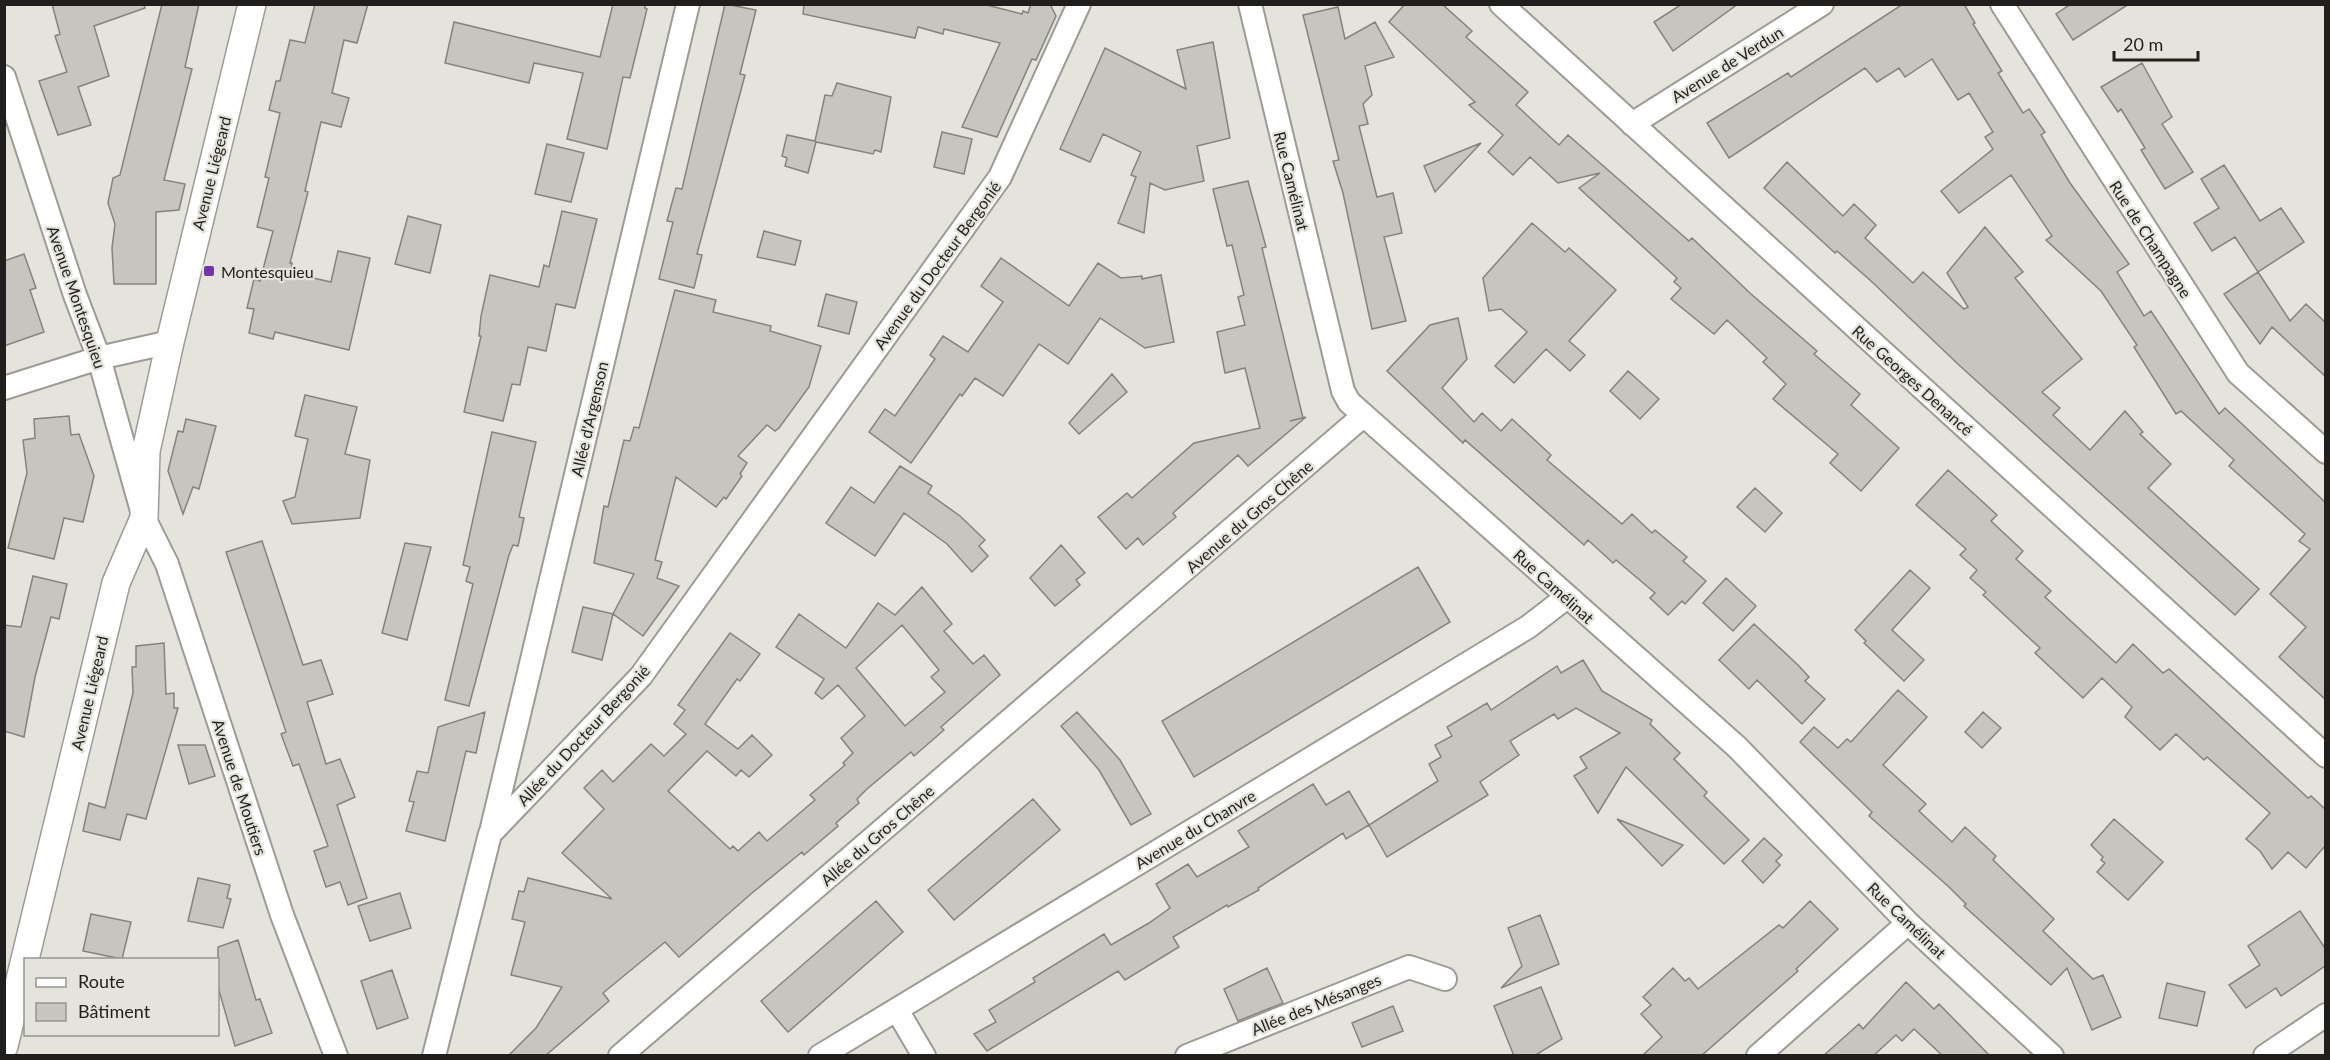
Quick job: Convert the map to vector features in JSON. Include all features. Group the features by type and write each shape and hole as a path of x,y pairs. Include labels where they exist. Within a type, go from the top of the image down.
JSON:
{"street":[{"name":"Avenue Liégeard","path":"25,958 116,582 144,518 146,451 252,4"},
{"name":"Allée d'Argenson","path":"490,834 688,4"},
{"name":"Avenue du Docteur Bergonié","path":"826,419 1000,177 1079,4"},
{"name":"Rue Camélinat","path":"1250,4 1342,391 1363,416 1737,747 1908,923 2052,1056"},
{"name":"Rue Georges Denancé","path":"1501,4 2325,756"},
{"name":"Avenue de Verdun","path":"1632,124 1821,4"},
{"name":"Rue de Champagne","path":"2002,4 2238,373 2325,452"},
{"name":"Avenue Montesquieu","path":"4,77 75,296 99,358 144,518"},
{"path":"4,388 99,358 170,342"},
{"name":"Avenue du Gros Chêne","path":"1134,615 1363,416"},
{"name":"Allée du Docteur Bergonié","path":"434,1056 490,834 641,676 826,419"},
{"name":"Avenue de Moutiers","path":"144,518 167,564 282,915 336,1056"},
{"name":"Avenue du Chanvre","path":"820,1056 1528,627 1567,597"},
{"name":"Allée du Gros Chêne","path":"620,1056 1134,615"},
{"path":"1758,1056 1908,923"},
{"name":"Avenue Liégeard","path":"4,1046 24,963"},
{"name":"Allée des Mésanges","path":"1187,1056 1409,967 1445,979"},
{"path":"897,1010 924,1056"},
{"path":"2265,1056 2325,1015"}],"building":[{"path":"52,4 144,4 145,8 94,26 109,76 78,87 91,125 58,135 39,81 67,72 55,36 60,34"},
{"path":"162,4 199,4 185,67 192,69 164,180 185,184 179,210 156,212 156,284 114,284 112,248 115,224 108,203 113,178 120,175"},
{"path":"315,4 368,4 357,43 344,40 332,93 349,98 341,127 321,122 305,191 308,192 290,263 292,263 291,273 331,282 338,251 370,258 349,350 275,332 273,339 249,333 254,309 247,308 254,279 260,281 273,231 257,227 269,178 265,177 280,113 269,110 276,81 280,81 290,40 305,43"},
{"path":"613,4 645,4 647,9 630,78 623,77 607,149 567,139 583,73 534,63 529,83 445,63 454,22 600,57"},
{"path":"725,4 756,10 740,74 745,75 697,254 702,255 694,288 659,279 673,222 667,221 676,188 682,189"},
{"path":"804,4 983,4 1022,14 1023,11 1028,13 1031,4 1050,4 1056,16 1036,60 1032,59 997,137 962,127 1000,43 944,29 943,34 918,27 915,38 803,14"},
{"path":"1405,4 1442,4 1472,31 1466,37 1528,92 1516,105 1559,145 1568,135 1689,241 1692,238 1751,294 1817,351 1814,354 1860,394 1851,405 1899,448 1861,491 1830,463 1838,454 1773,399 1786,384 1763,362 1767,358 1727,320 1714,334 1671,299 1681,288 1674,282 1677,278 1579,188 1600,173 1558,183 1530,157 1513,175 1488,152 1503,135 1469,105 1475,102 1389,22"},
{"path":"1682,4 1738,4 1673,51 1654,22"},
{"path":"1903,4 1964,4 1975,23 1973,24 2002,71 1998,73 2023,113 2029,109 2045,132 2041,135 2070,183 2129,264 2117,272 2144,316 2151,311 2219,414 2225,408 2325,502 2325,699 2279,657 2306,627 2270,594 2310,549 2299,541 2305,534 2229,466 2234,460 2181,411 2176,414 2134,347 2137,345 2101,291 2046,240 2052,236 2011,175 1959,213 1941,191 1993,149 1985,137 1993,132 1969,93 1958,100 1932,59 1905,77 1899,68 1877,82 1865,68 1729,158 1707,123 1788,73 1791,77"},
{"path":"2071,4 2129,4 2073,40 2056,14"},
{"path":"1338,7 1345,39 1375,22 1394,57 1365,66 1372,95 1363,104 1368,124 1359,126 1377,197 1393,193 1402,233 1384,237 1406,321 1372,329 1343,193 1333,161 1339,160 1303,15"},
{"path":"1213,42 1230,138 1197,146 1204,181 1165,190 1150,183 1144,233 1118,223 1136,177 1131,175 1141,152 1103,134 1090,162 1060,149 1105,48 1186,89 1177,50"},
{"path":"2142,63 2172,117 2162,124 2193,172 2165,189 2141,150 2145,148 2121,109 2118,112 2101,87"},
{"path":"837,83 891,97 881,152 875,150 873,154 816,142 808,173 785,166 787,158 782,156 787,135 815,141 825,95 832,96"},
{"path":"942,132 972,139 964,174 934,167"},
{"path":"1481,143 1435,192 1424,166"},
{"path":"547,144 584,153 571,202 535,194"},
{"path":"1787,162 1843,216 1854,204 1876,225 1865,238 1913,283 1923,272 1964,309 1968,307 1947,273 1985,227 2023,272 2015,278 2082,359 2042,392 2060,408 2053,415 2090,450 2125,411 2143,432 2140,434 2171,464 2148,488 2259,589 2235,615 1960,366 1871,281 1837,251 1835,253 1764,188"},
{"path":"2224,165 2260,221 2281,208 2304,242 2258,272 2235,237 2212,251 2194,223 2219,208 2201,179"},
{"path":"1248,181 1266,247 1262,248 1303,418 1306,417 1248,466 1238,455 1173,513 1176,517 1143,545 1138,538 1126,549 1098,517 1127,493 1132,498 1194,443 1260,428 1245,368 1225,373 1217,332 1245,325 1238,297 1244,295 1232,245 1227,246 1213,189"},
{"path":"562,211 597,219 575,308 556,304 546,351 528,347 520,385 512,384 503,421 464,412 481,336 479,336 481,316 490,275 539,287 544,265 549,267"},
{"path":"408,216 441,225 430,273 395,264"},
{"path":"1532,223 1565,252 1569,248 1616,290 1569,341 1585,355 1570,371 1546,349 1514,383 1495,366 1527,332 1501,309 1489,311 1483,278"},
{"path":"764,231 801,241 795,265 757,257"},
{"path":"24,254 36,288 30,290 44,332 4,346 4,261"},
{"path":"1001,258 1069,306 1098,263 1121,278 1142,276 1142,279 1161,275 1174,342 1145,348 1100,318 1068,364 1039,344 1003,396 975,378 962,396 960,394 911,463 869,432 885,409 895,416 935,359 930,355 943,336 968,352 1003,302 981,286"},
{"path":"2258,272 2290,321 2306,304 2325,322 2325,376 2272,327 2260,344 2224,294"},
{"path":"675,290 716,300 713,312 771,326 770,331 821,346 809,387 779,428 775,431 767,425 738,456 747,463 740,474 742,476 726,499 724,497 716,507 676,477 655,560 662,562 657,578 679,586 643,636 613,614 634,574 594,563 604,506 608,507 624,440 630,441 634,427 639,428"},
{"path":"826,294 857,302 849,334 818,326"},
{"path":"1458,318 1467,359 1442,388 1474,422 1482,413 1501,431 1512,419 1551,455 1547,460 1622,524 1632,514 1652,533 1655,530 1687,557 1683,561 1706,581 1685,604 1682,601 1668,615 1650,598 1655,593 1616,560 1613,563 1588,540 1584,545 1465,440 1463,443 1387,371 1430,325"},
{"path":"1628,371 1659,399 1640,419 1610,391"},
{"path":"1112,374 1127,392 1079,434 1069,423"},
{"path":"305,395 357,407 345,454 370,460 360,518 292,524 283,501 295,497 308,439 295,436"},
{"path":"69,416 71,435 79,434 94,476 83,522 64,518 54,559 8,548 27,473 23,440 35,438 34,419"},
{"path":"186,419 216,426 199,489 193,487 183,514 168,471 178,431 183,432"},
{"path":"492,432 536,442 519,517 524,518 518,546 513,545 509,555 469,706 445,700 473,584 466,581 470,567 463,565"},
{"path":"900,466 932,486 928,493 960,516 985,540 979,546 988,556 972,572 947,544 904,513 875,556 826,523 851,487 874,503"},
{"path":"1948,470 1997,515 1991,521 2023,551 2016,559 2051,591 2045,597 2116,663 2133,644 2163,673 2169,669 2308,798 2311,796 2325,809 2325,846 2306,868 2288,852 2272,869 2260,851 2246,839 2270,813 2207,757 2204,760 2176,734 2160,750 2125,717 2132,707 2102,678 2083,698 2035,653 2040,648 1983,595 1986,592 1970,578 1977,570 1960,555 1966,549 1916,505"},
{"path":"1755,488 1782,513 1765,532 1737,507"},
{"path":"262,541 303,665 321,660 333,694 307,702 326,764 340,759 355,797 337,805 367,898 348,905 340,882 326,887 314,851 328,846 299,764 293,766 281,734 286,732 226,552"},
{"path":"405,543 431,547 407,640 382,633"},
{"path":"1061,545 1085,573 1076,580 1080,585 1055,606 1030,578"},
{"path":"1418,567 1450,622 1194,777 1162,721"},
{"path":"1910,570 1930,588 1892,630 1924,660 1904,681 1864,643 1866,641 1855,630"},
{"path":"33,576 67,584 59,619 51,617 35,677 24,737 4,731 4,625 21,627"},
{"path":"1726,578 1756,606 1733,631 1703,603"},
{"path":"922,587 952,624 944,631 973,664 984,655 1000,675 941,727 944,730 914,756 911,752 867,789 857,799 859,803 836,823 838,826 804,855 802,852 752,893 679,957 665,942 603,993 609,1001 545,1056 508,1056 536,1028 562,987 511,975 525,922 512,919 519,891 524,892 528,878 612,899 562,853 604,809 584,788 602,770 613,782 651,744 664,756 686,734 674,724 685,710 678,705 730,633 760,654 740,681 737,679 705,724 738,749 752,735 772,755 749,777 741,770 736,776 707,751 668,791 730,849 733,846 738,851 759,832 767,841 815,800 810,795 845,765 843,763 853,753 841,738 865,716 838,685 822,699 815,693 824,679 776,647 799,614 846,648 878,603 895,615","holes":["902,625 939,670 931,677 945,692 905,726 856,668"]},
{"path":"583,607 613,614 602,660 572,652"},
{"path":"1754,624 1798,665 1809,677 1805,681 1825,699 1802,724 1757,680 1749,689 1719,660"},
{"path":"164,643 166,694 174,693 174,708 178,708 146,819 127,814 120,840 83,831 89,803 105,808 133,693 132,667 136,667 136,646"},
{"path":"1583,660 1602,691 1652,720 1650,724 1680,753 1674,759 1707,792 1704,796 1749,840 1724,864 1626,767 1598,813 1574,776 1587,768 1580,757 1620,733 1576,708 1558,719 1554,714 1510,741 1519,755 1480,782 1488,795 1387,857 1369,825 1438,781 1429,764 1441,757 1435,745 1452,736 1447,727 1487,703 1491,710 1557,666 1561,673"},
{"path":"1898,690 1927,717 1883,765 1926,804 1919,811 1952,842 1965,827 1996,856 1993,860 2054,919 2043,931 2093,979 2103,975 2121,1017 2092,1030 2067,968 2051,985 1964,906 1966,904 1949,887 1869,816 1872,812 1800,742 1814,727 1838,748 1847,739 1851,742"},
{"path":"485,712 476,753 466,751 445,841 406,831 414,802 409,801 417,771 428,773 438,727"},
{"path":"1077,712 1120,760 1151,814 1131,825 1099,770 1061,726"},
{"path":"1983,712 2001,728 1982,748 1965,732"},
{"path":"178,745 205,745 215,776 189,784"},
{"path":"1313,784 1326,805 1349,791 1369,825 1346,839 1343,833 1258,888 1259,890 1228,907 1227,905 1173,937 1179,947 1125,980 1118,971 987,1051 974,1034 996,1022 989,1010 1035,982 1033,978 1104,934 1111,945 1149,923 1170,908 1156,884 1188,864 1197,877 1249,847 1238,831"},
{"path":"1033,799 1060,830 954,920 928,890"},
{"path":"1617,819 1683,845 1662,866"},
{"path":"2114,819 2163,862 2128,900 2097,872 2105,863 2101,860 2103,857 2091,845"},
{"path":"1764,838 1782,855 1776,861 1780,865 1763,883 1742,861"},
{"path":"198,878 230,885 227,898 231,899 223,928 188,921"},
{"path":"400,893 411,928 370,941 358,906"},
{"path":"876,901 903,932 788,1032 761,1001"},
{"path":"1810,901 1838,929 1796,969 1798,971 1701,1056 1642,1056 1662,1037 1641,1014 1651,1005 1643,997 1673,968 1685,981 1689,978 1698,989 1779,925 1783,928"},
{"path":"2300,911 2325,948 2325,966 2281,996 2276,988 2246,1008 2229,985 2260,965 2248,946"},
{"path":"91,914 131,922 122,958 83,951"},
{"path":"1540,915 1559,964 1501,988 1522,966 1508,928"},
{"path":"238,940 256,1000 260,999 272,1033 235,1046 219,990 218,947"},
{"path":"1267,968 1283,1003 1238,1021 1224,989"},
{"path":"392,970 408,1018 377,1029 361,981"},
{"path":"1906,982 1934,1009 1939,1004 1990,1056 1943,1056 1914,1029 1902,1041 1896,1035 1873,1056 1823,1056 1859,1024 1863,1029"},
{"path":"2167,983 2205,992 2197,1026 2159,1018"},
{"path":"1541,987 1562,1039 1534,1056 1514,1056 1494,1006"},
{"path":"1393,1006 1403,1031 1362,1047 1352,1023"}],"place":[{"name":"Montesquieu","path":"209,271"}]}
